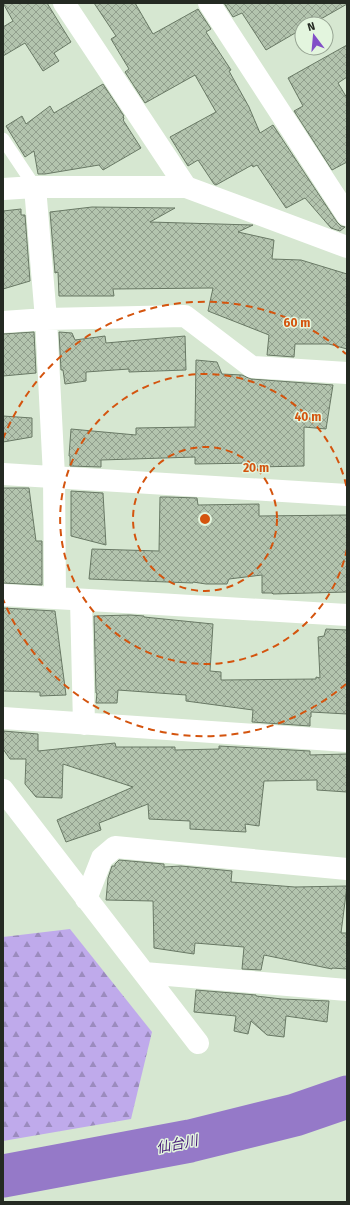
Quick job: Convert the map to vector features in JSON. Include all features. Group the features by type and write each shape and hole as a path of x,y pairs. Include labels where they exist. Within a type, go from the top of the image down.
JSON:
{"street":[{"path":"64,3 186,187"},
{"path":"209,3 347,215"},
{"path":"35,187 46,319 54,476 55,598"},
{"path":"3,189 35,187 186,187 347,247"},
{"path":"3,322 46,319 185,316 252,367 347,373"},
{"path":"3,474 347,495"},
{"path":"3,595 347,615"},
{"path":"81,600 84,724"},
{"path":"3,718 347,741"},
{"path":"3,790 198,1043"},
{"path":"86,899 102,858 115,848 347,869"},
{"path":"144,973 347,990"}],"lane":[{"path":"3,139 35,187"}],"green space":[{"path":"70,929 152,1032 131,1119 3,1141 3,937"}],"building":[{"path":"3,3 47,3 71,42 54,53 59,61 43,71 25,43 3,56 3,27 13,21"},
{"path":"94,3 135,3 153,34 198,9 211,29 206,32 231,70 229,71 249,107 260,133 273,125 337,222 341,226 345,227 340,231 331,228 305,198 286,208 257,165 253,167 252,165 216,185 198,160 188,166 170,137 216,112 195,75 145,103 125,72 129,69 111,39 116,36"},
{"path":"224,3 347,3 326,16 294,16 294,34 266,50 242,13 233,17"},
{"path":"347,45 347,77 338,83 347,98 347,162 332,170 294,111 303,106 288,78 327,56 334,56 334,52"},
{"path":"103,84 124,116 123,120 141,148 103,170 99,165 38,174 34,151 25,157 6,126 22,116 26,124 50,106 54,113"},
{"path":"92,207 175,208 150,222 253,225 238,232 274,240 272,259 301,260 347,274 347,349 329,344 295,344 294,357 267,355 269,335 208,311 213,288 113,289 114,296 59,296 58,272 55,273 50,212"},
{"path":"21,209 21,215 25,215 30,281 3,289 3,211"},
{"path":"34,332 36,373 3,376 3,334"},
{"path":"59,332 72,333 75,340 105,336 106,343 185,336 186,370 129,372 129,369 86,372 86,381 65,384 63,370 61,370"},
{"path":"196,360 217,362 222,374 242,375 251,379 333,385 326,429 304,427 304,466 255,467 255,463 195,464 195,457 101,460 101,467 70,466 69,456 71,429 136,435 136,428 195,427"},
{"path":"3,416 32,418 32,437 3,442"},
{"path":"3,488 29,488 36,541 42,541 42,585 3,583"},
{"path":"71,491 103,493 106,545 71,536"},
{"path":"160,497 197,498 198,505 259,504 259,516 347,515 347,592 262,593 262,575 229,579 227,584 89,579 92,549 159,551"},
{"path":"3,608 55,611 66,695 40,696 40,692 3,691"},
{"path":"130,615 213,624 210,671 221,672 221,680 320,678 318,637 324,636 326,629 347,630 347,714 311,712 310,726 252,722 253,710 186,701 186,695 118,690 117,703 96,703 97,693 94,616"},
{"path":"3,731 38,734 38,751 115,743 116,747 175,747 175,750 219,749 219,746 310,751 310,755 347,754 347,792 317,790 317,780 264,781 259,826 245,824 246,832 190,829 190,821 149,819 148,804 99,823 101,830 66,842 57,820 133,787 63,764 62,798 36,797 25,784 26,759 10,759 3,749"},
{"path":"119,860 164,864 164,867 181,866 232,871 231,882 295,887 347,886 341,933 347,933 347,969 332,969 264,955 261,970 242,969 244,947 195,943 194,954 154,948 153,901 106,900 108,878 112,866 115,866"},
{"path":"196,990 256,995 282,999 329,1001 327,1022 286,1016 284,1037 267,1035 251,1021 248,1034 234,1031 236,1016 194,1012"}],"waterway":[{"name":"仙台川","path":"3,1176 190,1141 295,1115 347,1097"}]}
